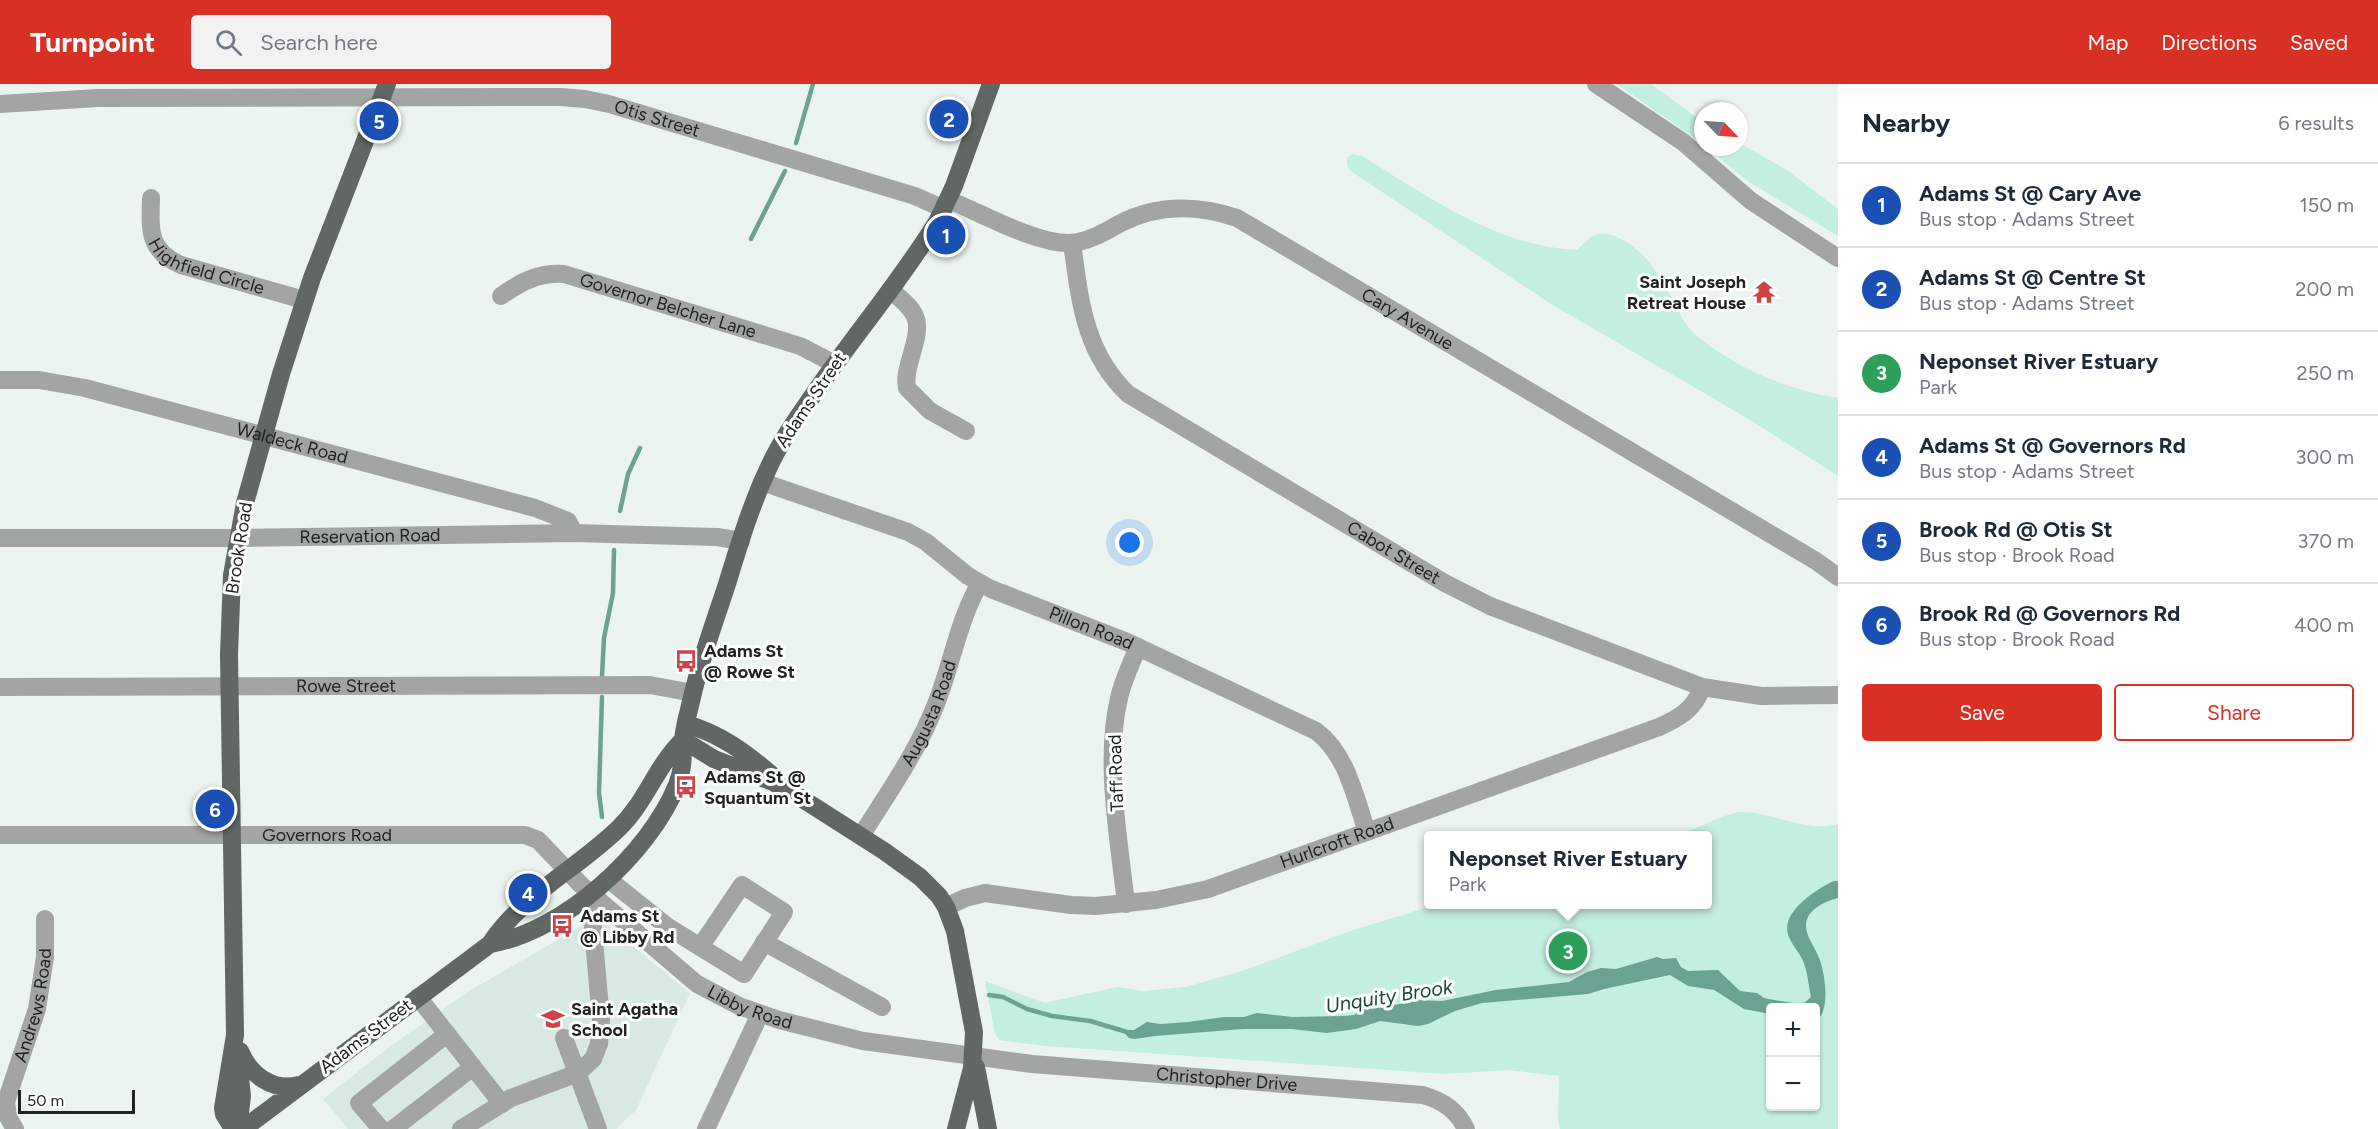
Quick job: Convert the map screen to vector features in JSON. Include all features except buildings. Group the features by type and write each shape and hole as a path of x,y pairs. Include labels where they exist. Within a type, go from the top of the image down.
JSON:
{"main road":[{"name":"Adams Street","path":"490,944 515,939 532,932 590,894 627,861 666,807 683,766 685,732 693,693 762,482 778,447 835,364 930,234 946,204 989,84"},
{"name":"Brook Road","path":"238,1129 242,1084 235,1035 230,686 231,592 237,538 263,436 304,300 335,213 384,91"},
{"name":"Adams Street","path":"243,1129 490,944 513,914 626,821 685,732"},
{"path":"685,732 714,759 773,782 793,793 861,836 930,886 946,907 955,931 974,1032 974,1056 988,1129"},
{"path":"626,821 645,839"},
{"name":"Brook Road","path":"233,1129 224,1114 223,1100 235,1035"},
{"path":"235,1035 244,1060 260,1077 278,1086 299,1085"},
{"path":"956,1129 966,1096 974,1056"}],"street":[{"path":"1596,84 1683,142 1751,201 1838,258"},
{"name":"Otis Street","path":"0,104 98,98 384,91 560,97 598,101 946,204"},
{"name":"Highfield Circle","path":"152,198 152,236 155,244 166,257 181,265 304,300"},
{"name":"Cary Avenue","path":"946,204 1060,243 1072,243 1097,236 1137,217 1164,210 1197,208 1237,218 1815,561 1838,577"},
{"name":"Cabot Street","path":"1072,243 1080,303 1089,336 1109,374 1138,402 1458,591 1490,606 1702,687 1761,696 1838,695"},
{"name":"Governor Belcher Lane","path":"501,296 532,278 553,273 564,274 800,346 835,364"},
{"path":"890,290 911,307 917,319 917,335 906,374 907,388 930,411 966,431"},
{"name":"Waldeck Road","path":"0,380 39,380 69,384 544,511 568,521 574,533"},
{"name":"Pillon Road","path":"762,482 908,532 926,542 980,583 1003,595 1138,647 1307,726 1324,737 1342,762 1367,832"},
{"name":"Reservation Road","path":"0,538 237,538 574,533 717,537 741,541"},
{"name":"Augusta Road","path":"861,836 905,767 927,724 941,691 964,617 980,583"},
{"name":"Taff Road","path":"1126,904 1114,787 1114,734 1120,693 1138,647"},
{"name":"Rowe Street","path":"0,687 650,686 693,693"},
{"name":"Hurlcroft Road","path":"946,907 965,898 985,893 1071,905 1126,904 1208,888 1659,727 1689,709 1696,702 1702,687"},
{"name":"Governors Road","path":"0,836 525,835 538,840 566,872"},
{"name":"Libby Road","path":"566,872 697,984 713,994 760,1014 863,1041 974,1056"},
{"path":"608,879 668,927 700,947 744,974 784,912 742,885 700,947"},
{"path":"461,1129 487,1121 502,1104 519,1094 578,1073 593,1059 601,1033 590,894"},
{"name":"Andrews Road","path":"15,1129 6,1110 4,1093 28,1040 37,1009 45,957 45,919"},
{"path":"764,942 882,1007"},
{"path":"418,998 502,1104"},
{"path":"706,1129 760,1014"},
{"path":"381,1129 359,1103 447,1034"},
{"path":"564,1038 598,1129"},
{"name":"Christopher Drive","path":"974,1056 1050,1066 1415,1094 1443,1102 1458,1115 1466,1129"},
{"path":"393,1129 473,1067"}],"shaded area":[{"path":"1617,84 1651,84 1694,115 1694,138"},
{"path":"1748,148 1787,170 1838,209 1838,236 1746,180 1717,156 1748,156"},
{"path":"1353,154 1362,156 1464,217 1519,239 1577,250 1590,238 1599,234 1610,235 1625,241 1641,253 1659,275 1689,328 1711,347 1763,376 1800,389 1838,398 1838,476 1752,421 1551,304 1352,172 1347,166 1347,158"},
{"path":"1739,812 1813,826 1838,824 1838,1129 1560,1129 1558,1119 1559,1076 1508,1070 1445,1074 1046,1046 999,1040 995,1034 985,981 1045,1003 1117,987 1144,991 1186,987 1245,970 1350,931 1424,908 1712,909 1712,831 1689,831"},
{"path":"1838,881 1838,898 1814,909 1806,925 1821,964 1825,982 1824,1009 1820,1017 1820,1003 1804,1003 1811,997 1806,970 1789,937 1787,928 1794,911 1819,889"},
{"name":"Saint Agatha School","path":"597,917 690,993 636,1110 616,1129 348,1129 323,1099 392,1045 471,990"},
{"path":"1657,957 1676,958 1681,967 1688,971 1718,970 1740,991 1757,993 1764,998 1792,1003 1766,1003 1766,1013 1744,1009 1714,990 1688,986 1670,975 1588,994 1482,1003 1418,1026 1380,1021 1356,1029 1327,1033 1291,1029 1243,1029 1135,1039 1129,1038 1122,1030 1134,1030 1147,1022 1160,1024 1188,1022 1244,1017 1257,1013 1293,1017 1354,1015 1368,1006 1382,1008 1416,1000 1442,1001 1496,990 1569,982 1587,972 1601,968 1616,969"}],"waterway":[{"name":"Unquity Brook","path":"796,143 813,84"},
{"name":"Unquity Brook","path":"751,239 785,171"},
{"name":"Unquity Brook","path":"620,511 628,474 640,448"},
{"name":"Unquity Brook","path":"602,676 604,638 613,593 614,550"},
{"name":"Unquity Brook","path":"602,697 599,793 602,817"},
{"name":"Unquity Brook","path":"989,995 1003,997 1027,1009 1052,1016 1090,1021 1127,1032"}],"place":[{"name":"Adams St @ Centre St","path":"949,119"},
{"name":"Brook Rd @ Otis St","path":"379,121"},
{"name":"Adams St @ Cary Ave","path":"946,235"},
{"name":"Saint Joseph Retreat House","path":"1764,292"},
{"name":"Adams St @ Rowe St","path":"686,661"},
{"name":"Adams St @ Squantum St","path":"686,787"},
{"name":"Brook Rd @ Governors Rd","path":"215,809"},
{"name":"Adams St @ Governors Rd","path":"528,893"},
{"name":"Adams St @ Libby Rd","path":"562,926"},
{"name":"Neponset River Estuary","path":"1568,951"},
{"name":"Saint Agatha School","path":"553,1019"}]}
